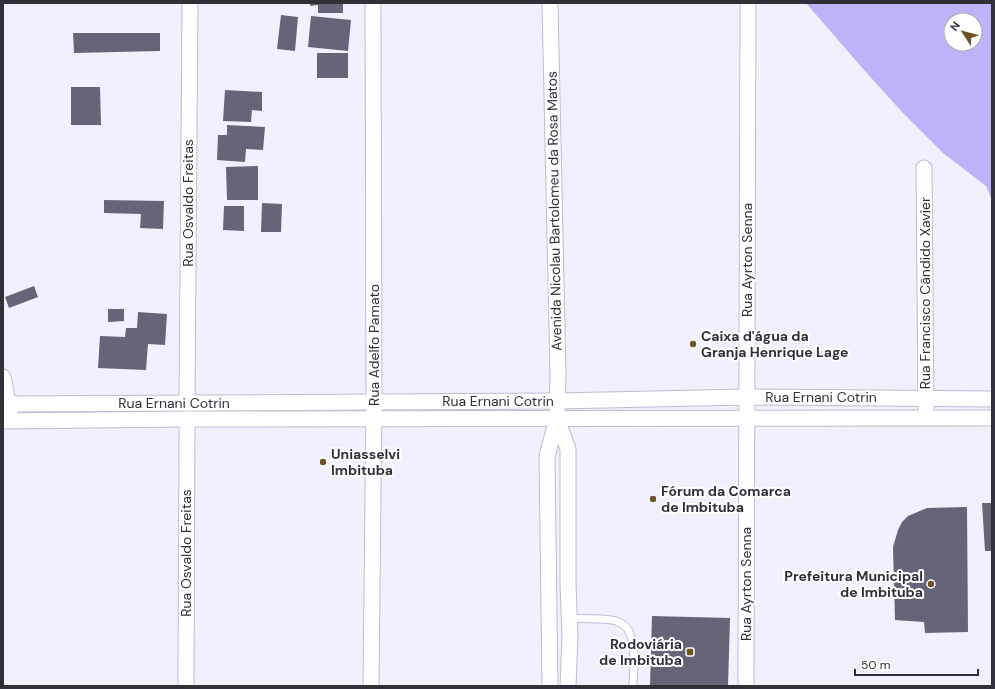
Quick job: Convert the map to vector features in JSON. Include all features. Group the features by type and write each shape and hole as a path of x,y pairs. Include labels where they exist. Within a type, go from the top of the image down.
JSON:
{"street":[{"name":"Rua Osvaldo Freitas","path":"187,402 190,3"},
{"name":"Rua Adelfo Pamato","path":"371,686 374,420 373,3"},
{"name":"Avenida Nicolau Bartolomeu da Rosa Matos","path":"550,3 557,401 557,419 547,456 550,686"},
{"name":"Rua Ayrton Senna","path":"746,686 748,3"},
{"name":"Rua Francisco Cândido Xavier","path":"924,168 925,418"},
{"path":"3,377 7,421"},
{"name":"Rua Ernani Cotrin","path":"6,404 557,401 746,397 992,399"},
{"name":"Rua Ernani Cotrin","path":"7,421 187,419 374,420 992,418"},
{"name":"Rua Osvaldo Freitas","path":"186,686 187,419"},
{"name":"Avenida Nicolau Bartolomeu da Rosa Matos","path":"557,419 568,449 568,686"}],"lane":[{"path":"569,618 617,621 625,626 630,632 633,643 633,686"}],"shaded area":[{"path":"806,3 992,3 992,200 986,186 943,153 903,113"}],"building":[{"path":"310,3 343,3 343,13 318,13 318,5 310,6"},
{"path":"281,15 298,17 295,51 277,49"},
{"path":"311,16 351,20 348,51 308,47"},
{"path":"73,33 160,33 160,51 74,53"},
{"path":"317,53 348,53 348,78 317,78"},
{"path":"71,87 100,87 101,125 71,125"},
{"path":"225,90 262,92 262,111 252,110 251,122 223,121"},
{"path":"227,125 265,127 263,150 246,149 245,162 217,160 218,135 227,135"},
{"path":"258,166 258,200 227,200 226,167"},
{"path":"104,200 164,201 163,229 140,228 141,214 104,213"},
{"path":"262,203 282,204 281,232 261,232"},
{"path":"224,206 244,206 244,231 223,230"},
{"path":"34,286 38,297 9,308 5,297"},
{"path":"108,309 124,309 124,321 108,322"},
{"path":"138,312 167,314 165,345 148,344 146,370 98,368 100,336 125,337 126,328 137,328"},
{"path":"982,503 992,503 992,551 985,551"},
{"name":"Prefeitura Municipal de Imbituba","path":"967,507 968,632 925,633 924,622 895,620 893,547 902,522 908,516 927,508"},
{"name":"Rodoviária de Imbituba","path":"652,616 730,618 728,686 650,686"}],"place":[{"name":"Caixa d'água da Granja Henrique Lage","path":"693,344"},
{"name":"Uniasselvi Imbituba","path":"323,462"},
{"name":"Fórum da Comarca de Imbituba","path":"653,499"},
{"name":"Prefeitura Municipal de Imbituba","path":"931,584"},
{"name":"Rodoviária de Imbituba","path":"690,652"}]}
